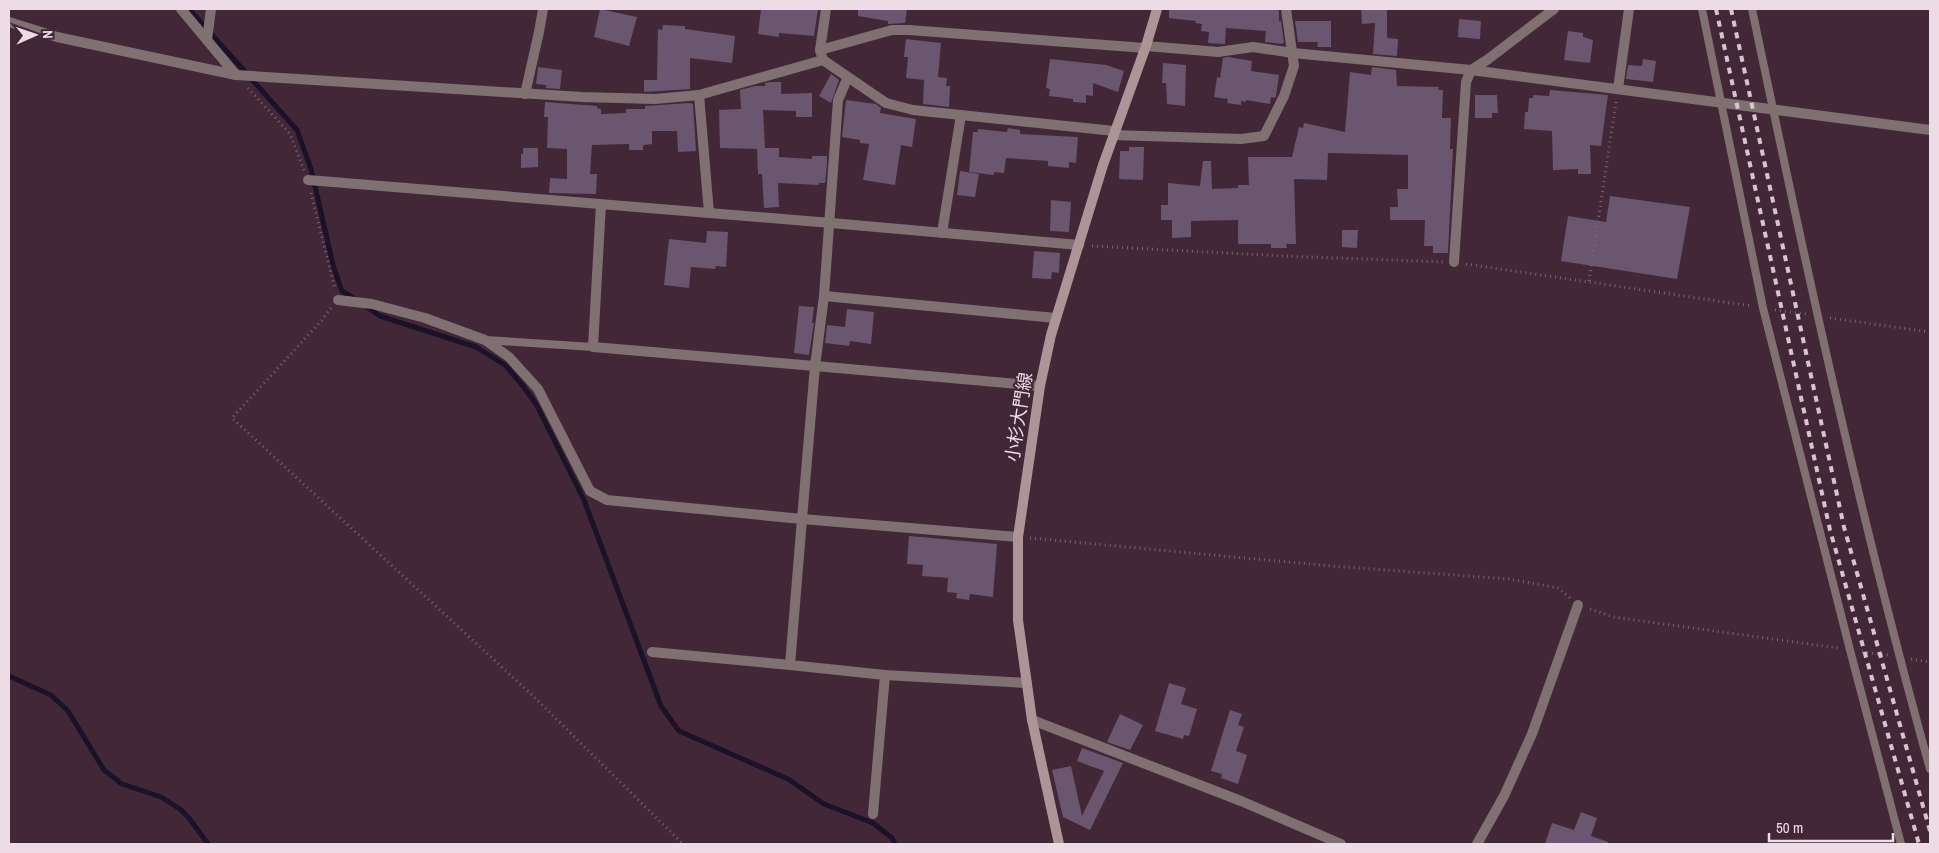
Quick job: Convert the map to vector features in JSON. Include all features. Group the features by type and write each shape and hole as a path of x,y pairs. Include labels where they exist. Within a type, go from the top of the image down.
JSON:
{"main road":[{"name":"小杉大門線","path":"1059,844 1032,720 1018,620 1018,536 1040,386 1056,318 1114,133 1157,9"}],"street":[{"path":"181,9 236,74"},
{"path":"207,40 211,9"},
{"path":"525,94 540,32 543,9"},
{"path":"822,55 826,9"},
{"path":"822,55 886,103 913,110 1114,133 1241,139 1264,136 1284,96 1294,66 1286,9"},
{"path":"1454,262 1466,82 1470,70 1487,60 1554,9"},
{"path":"1618,89 1629,9"},
{"path":"9,22 57,37 236,74 525,94 655,99 699,94 822,55 892,30 1218,52 1253,47 1293,53 1470,70 1930,130"},
{"path":"790,665 815,366 831,222 838,100 848,76"},
{"path":"699,94 709,213"},
{"path":"942,233 960,114"},
{"path":"308,180 831,222 1078,245"},
{"path":"601,204 593,347 1040,386"},
{"path":"824,296 1056,318"},
{"path":"338,300 372,304 397,310 485,340 509,357 538,389 590,492 607,500 802,519 1018,536"},
{"path":"1477,844 1504,796 1532,734 1578,605"},
{"path":"652,652 885,675 1027,683"},
{"path":"873,814 885,675"},
{"path":"1032,720 1241,800 1341,844"}],"lane":[{"path":"1702,9 1763,308 1901,844"},
{"path":"1752,9 1818,316 1899,657 1930,769"},
{"path":"485,340 593,347"}],"path":[{"path":"236,74 290,134 308,180 338,300 232,418 531,694 684,844"},
{"path":"1589,281 1618,89"},
{"path":"1078,245 1284,256 1454,262 1930,332"},
{"path":"1018,536 1331,566 1509,579 1558,588 1578,605 1613,617 1930,662"}],"building":[{"path":"600,9 637,17 629,46 594,37"},
{"path":"761,9 818,9 814,36 779,33 779,37 758,34"},
{"path":"858,9 907,9 905,23 888,24 888,21 858,16"},
{"path":"1169,9 1275,9 1279,11 1279,21 1281,21 1284,42 1282,44 1265,42 1266,31 1226,28 1225,44 1208,43 1209,32 1201,31 1202,24 1195,23 1196,21 1169,18"},
{"path":"1361,9 1387,9 1387,38 1398,39 1397,56 1373,54 1375,23 1362,24"},
{"path":"1459,19 1481,21 1480,39 1458,37"},
{"path":"1295,21 1331,21 1331,47 1317,47 1318,42 1298,42"},
{"path":"663,25 685,26 685,29 735,36 732,63 690,58 690,89 644,92 644,80 657,80 658,29 662,30"},
{"path":"1568,31 1583,33 1583,37 1593,40 1590,63 1564,60"},
{"path":"906,39 941,43 938,77 947,78 946,86 950,86 949,107 923,104 924,80 906,78 908,57 904,57"},
{"path":"1228,57 1252,61 1251,71 1279,75 1276,96 1275,98 1271,97 1270,104 1246,100 1246,102 1241,101 1241,105 1227,103 1228,99 1214,97 1217,77 1220,78 1223,58"},
{"path":"1050,59 1106,65 1124,71 1118,92 1093,83 1093,96 1086,95 1086,103 1073,102 1073,99 1049,96 1050,89 1046,88"},
{"path":"1643,59 1656,61 1653,82 1626,79 1628,65 1642,66"},
{"path":"1163,63 1186,65 1185,106 1167,104 1166,83 1162,83"},
{"path":"538,67 562,70 560,89 546,88 546,85 536,84"},
{"path":"1372,67 1396,70 1397,86 1439,87 1438,90 1443,90 1442,118 1451,118 1450,149 1453,149 1448,253 1433,253 1433,246 1424,246 1425,220 1390,220 1390,207 1398,207 1397,189 1408,189 1408,155 1328,153 1327,180 1294,179 1296,244 1286,244 1287,248 1271,248 1271,244 1238,244 1238,220 1191,221 1191,237 1172,238 1172,220 1161,220 1161,205 1168,205 1168,183 1200,186 1203,161 1211,161 1212,189 1238,188 1238,185 1249,185 1248,157 1292,157 1299,127 1303,128 1304,123 1345,132 1350,72 1371,75"},
{"path":"831,74 839,80 831,103 819,96"},
{"path":"781,82 781,94 812,93 812,117 796,117 796,111 763,110 765,148 779,148 779,157 812,159 812,156 827,156 827,164 825,183 819,183 819,185 778,183 779,207 764,208 762,174 758,174 757,149 720,148 719,110 741,109 740,90 755,86 765,86 765,83"},
{"path":"1550,90 1608,95 1601,146 1590,145 1591,174 1578,174 1578,169 1553,170 1552,131 1524,129 1525,112 1528,112 1529,98 1533,98 1533,95 1549,96"},
{"path":"1475,95 1497,95 1498,113 1492,113 1492,118 1475,118"},
{"path":"846,100 876,104 881,108 880,113 916,119 912,147 901,145 895,185 863,180 869,144 860,143 860,140 842,137"},
{"path":"545,102 597,106 597,108 601,109 601,114 626,113 626,109 645,109 645,106 690,103 693,104 696,151 678,152 677,131 652,131 652,144 643,145 643,150 629,150 629,144 592,145 590,174 597,174 596,194 549,193 550,178 567,179 567,149 547,148 548,117 544,117"},
{"path":"1008,128 1020,130 1020,134 1078,137 1076,163 1069,162 1069,168 1048,166 1048,161 1006,158 1004,173 994,172 994,175 969,172 973,132 978,132 978,129 1007,132"},
{"path":"1129,147 1144,147 1143,180 1119,179 1120,151 1129,151"},
{"path":"523,148 538,148 538,167 521,168"},
{"path":"960,171 979,174 975,197 957,195"},
{"path":"1610,196 1690,207 1677,279 1561,261 1568,216 1606,222"},
{"path":"1051,200 1071,202 1069,232 1050,231"},
{"path":"1342,230 1358,230 1357,248 1342,247"},
{"path":"707,231 728,232 726,267 716,266 715,269 691,267 689,288 664,285 669,239 706,243"},
{"path":"1034,251 1060,253 1059,273 1052,272 1051,279 1032,278"},
{"path":"799,306 814,307 812,323 814,323 809,355 794,353"},
{"path":"847,309 874,312 871,344 850,341 849,346 825,343 827,325 845,327"},
{"path":"909,536 997,544 993,597 970,594 969,600 956,598 957,593 947,592 948,578 922,576 923,565 907,564"},
{"path":"1169,683 1186,688 1181,704 1197,709 1189,736 1184,735 1183,739 1155,731"},
{"path":"1230,710 1242,714 1238,725 1244,727 1236,751 1247,755 1238,784 1221,778 1222,774 1211,771"},
{"path":"1120,714 1143,725 1130,750 1107,742"},
{"path":"1082,748 1123,763 1090,830 1063,817 1052,770 1071,766 1082,816 1104,771 1077,761"},
{"path":"1581,812 1597,818 1591,836 1608,842 1608,844 1545,844 1552,823 1574,830"}],"waterway":[{"path":"189,9 297,130 311,169 333,265 342,291 355,299"},
{"path":"364,305 380,316 476,347 505,365 523,386 536,404 584,500 661,706 679,731 788,779 824,804 873,823 892,838 895,844"},
{"path":"9,676 51,695 68,711 104,770 122,784 161,797 180,809 208,844"}],"railway":[{"path":"1716,9 1830,530 1919,844"},
{"path":"1731,9 1844,527 1930,831"}]}
